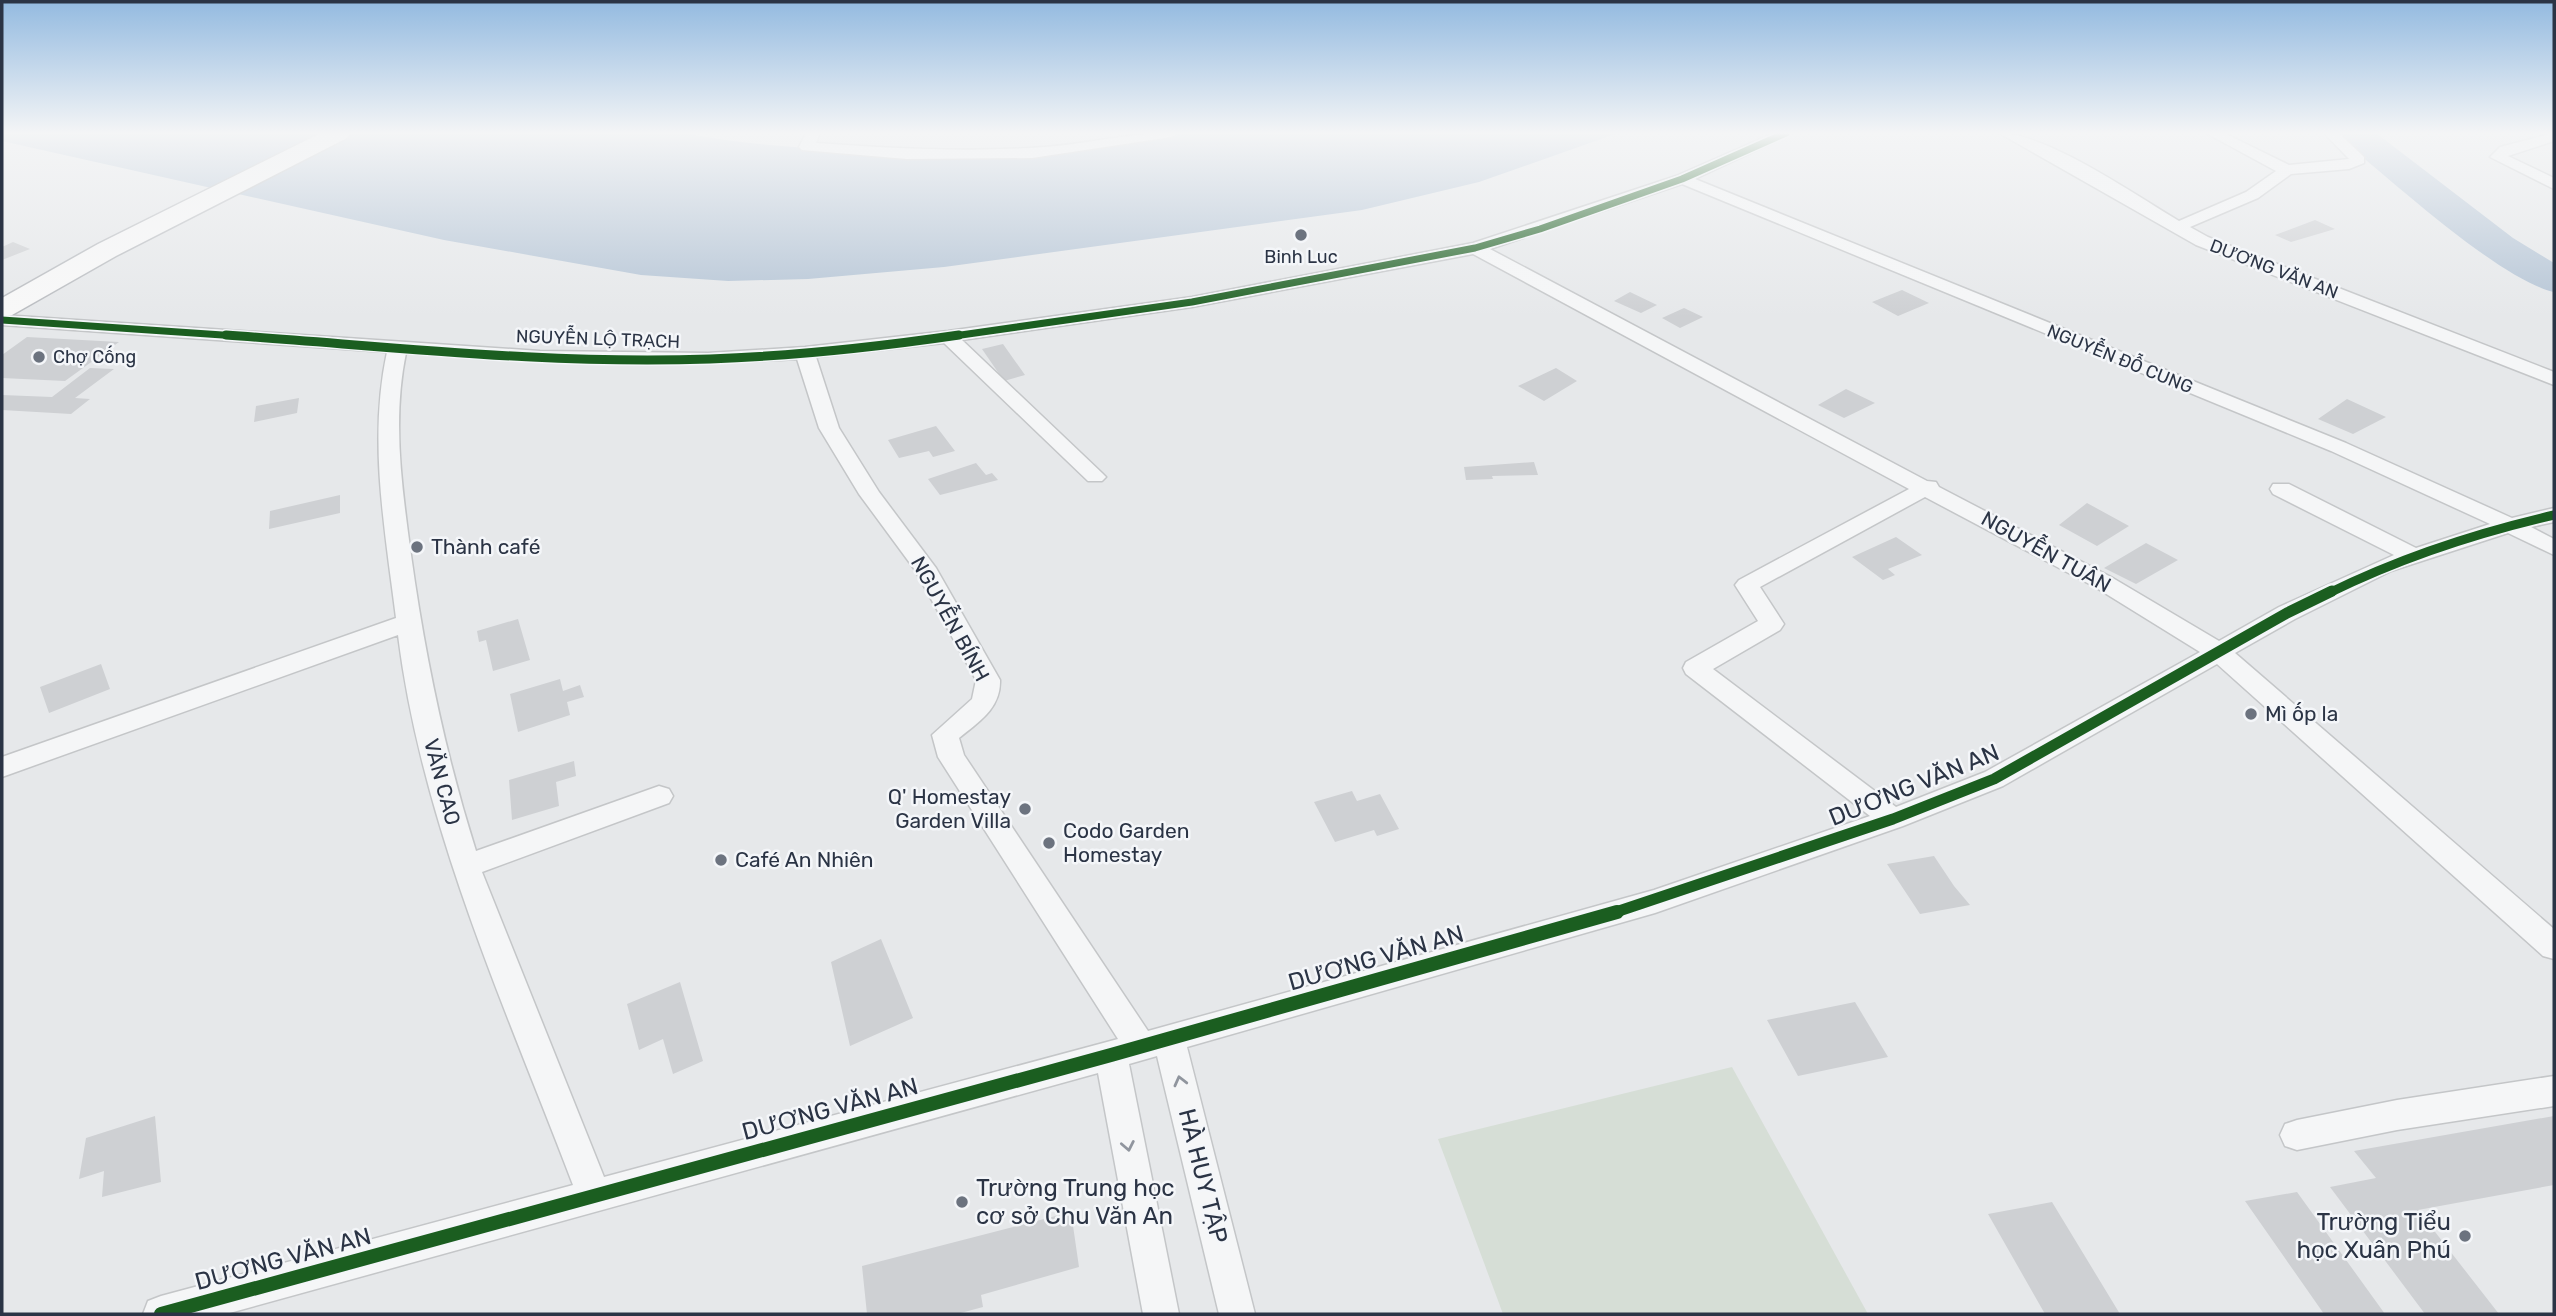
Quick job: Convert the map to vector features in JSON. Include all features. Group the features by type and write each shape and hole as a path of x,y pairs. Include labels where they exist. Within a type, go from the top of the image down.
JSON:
{"highway":[{"path":"2,309 107,250 217,194"}],"street":[{"name":"NGUYỄN LỘ TRẠCH","path":"2,320 540,357 645,360 805,353 948,337 1192,302 1475,248 1638,194"},
{"name":"NGUYỄN ĐỖ CUNG","path":"1719,194 2076,342 2322,439 2510,524 2554,548"},
{"name":"DƯƠNG VĂN AN","path":"2120,194 2202,242 2554,379"},
{"path":"2175,228 2253,194"},
{"name":"NGUYỄN TUÂN","path":"1475,248 1686,363 1928,487 2103,582 2220,653 2554,947"},
{"path":"948,337 1095,477"},
{"name":"VĂN CAO","path":"398,346 390,383 389,473 409,622 437,771 466,866 594,1196"},
{"name":"NGUYỄN BÍNH","path":"805,353 829,428 870,494 925,568 988,680 990,690 979,710 945,734 951,757 1140,1047"},
{"path":"1893,819 1695,668 1772,624 1747,585 1928,487"},
{"path":"2281,489 2412,555"},
{"name":"DƯƠNG VĂN AN","path":"161,1314 191,1308 1140,1047 1655,901 1893,819 1994,779 2220,653 2287,612 2412,555 2510,524 2554,515"},
{"path":"2,767 409,622"},
{"path":"466,866 659,796"},
{"path":"1140,1047 1161,1314"},
{"name":"HÀ HUY TẬP","path":"1140,1047 1237,1314"},
{"path":"2297,1135 2397,1115 2554,1091"}],"shaded area":[{"path":"1732,1067 1868,1314 1503,1314 1438,1139"}],"water":[{"path":"240,194 1427,194 1362,210 944,267 808,279 728,281 641,275 444,240"}],"building":[{"path":"2315,220 2335,229 2291,242 2275,235"},
{"path":"13,242 30,249 2,260 2,247"},
{"path":"1902,290 1929,303 1898,316 1872,302"},
{"path":"1630,292 1657,305 1641,313 1614,301"},
{"path":"1684,308 1703,317 1680,328 1662,318"},
{"path":"27,337 119,342 65,381 2,378 2,355"},
{"path":"1003,344 1025,375 1004,381 982,349"},
{"path":"90,368 114,369 75,398 90,399 71,414 2,410 2,395 52,397"},
{"path":"1556,368 1577,381 1544,401 1518,386"},
{"path":"1846,389 1875,403 1844,418 1818,405"},
{"path":"299,398 297,413 254,422 256,406"},
{"path":"2347,399 2386,417 2353,434 2318,419"},
{"path":"936,426 955,451 933,457 929,451 899,458 888,440"},
{"path":"1534,462 1538,475 1492,476 1493,479 1466,480 1464,467"},
{"path":"976,463 986,475 992,473 998,480 940,495 928,479"},
{"path":"340,495 340,513 269,529 270,511"},
{"path":"2087,503 2129,526 2097,546 2059,525"},
{"path":"1896,537 1922,555 1888,569 1895,575 1883,580 1852,557"},
{"path":"2146,543 2178,560 2136,584 2104,568"},
{"path":"518,619 530,660 493,671 486,640 479,642 477,631"},
{"path":"101,664 110,689 49,713 40,687"},
{"path":"560,679 563,691 580,685 584,697 567,702 570,715 518,732 510,694"},
{"path":"574,761 576,776 556,782 559,806 512,820 509,780"},
{"path":"1352,791 1357,801 1380,794 1399,829 1377,836 1374,830 1335,842 1314,802"},
{"path":"1934,856 1970,905 1920,914 1887,864"},
{"path":"881,939 913,1018 850,1046 831,962"},
{"path":"680,982 703,1061 673,1074 663,1039 639,1050 627,1004"},
{"path":"1855,1002 1888,1057 1798,1076 1767,1020"},
{"path":"155,1116 161,1182 102,1197 104,1171 79,1179 86,1138"},
{"path":"2554,1116 2554,1185 2418,1210 2499,1314 2425,1314 2330,1187 2376,1178 2354,1151"},
{"path":"2297,1192 2385,1314 2324,1314 2245,1201"},
{"path":"2052,1202 2120,1314 2045,1314 1988,1214"},
{"path":"1071,1212 1079,1267 981,1295 983,1307 957,1314 867,1314 862,1266"}],"waterway":[{"path":"2433,194 2499,246 2554,280"}],"cycle path":[{"path":"2,320 540,357 708,359 805,353 948,337 1192,302 1475,248 1540,229 1638,194"},
{"path":"161,1314 1111,1055 1655,901 1893,819 1994,779 2287,613 2383,566 2510,525 2554,515"}],"place":[{"name":"Binh Luc","path":"1301,235"},
{"name":"Chợ Cống","path":"39,357"},
{"name":"Thành café","path":"417,547"},
{"name":"Mì ốp la","path":"2251,714"},
{"name":"Q' Homestay Garden Villa","path":"1025,809"},
{"name":"Codo Garden Homestay","path":"1049,843"},
{"name":"Café An Nhiên","path":"721,860"},
{"name":"Trường Trung học cơ sở Chu Văn An","path":"962,1202"},
{"name":"Trường Tiểu học Xuân Phú","path":"2465,1236"}]}
